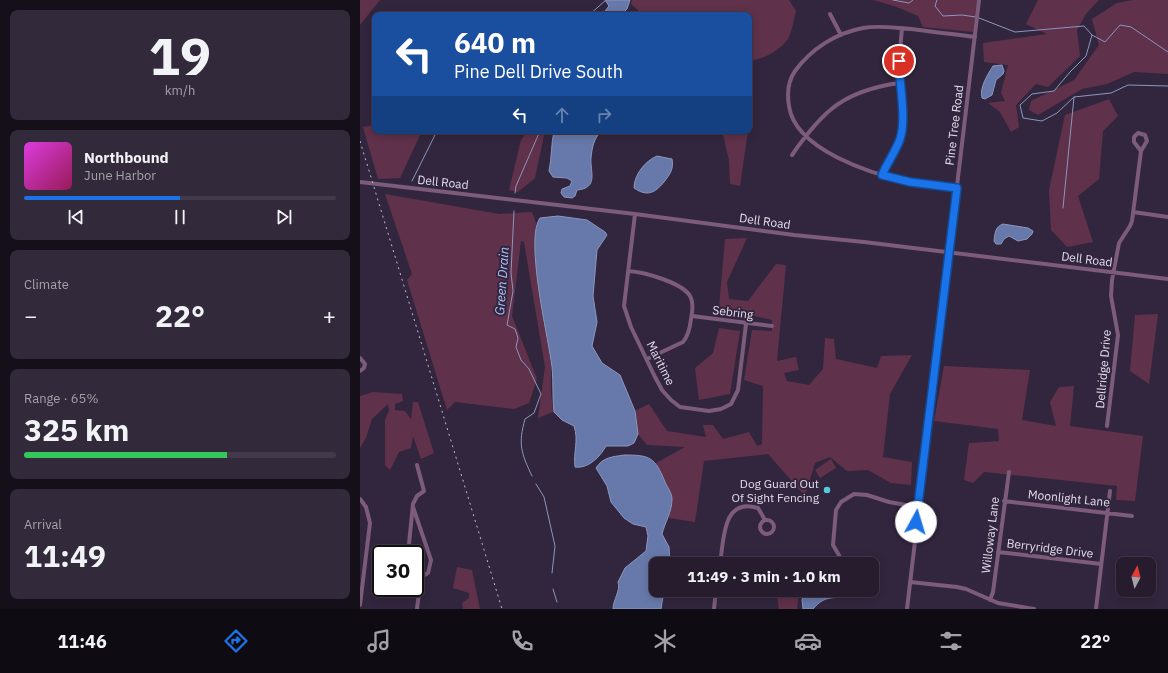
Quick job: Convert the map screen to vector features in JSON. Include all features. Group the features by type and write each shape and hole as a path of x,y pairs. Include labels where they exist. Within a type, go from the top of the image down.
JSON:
{"street":[{"name":"Pine Tree Road","path":"907,609 979,2"},
{"path":"830,14 841,35"},
{"path":"957,188 916,183 882,175 853,164 817,145 805,135 792,116 788,91 793,73 802,61 819,47 841,35 863,28 886,26 974,37"},
{"path":"882,175 900,140 902,132 903,117 900,83 900,50 902,28"},
{"path":"792,154 811,127 828,111 851,95 862,91 900,83"},
{"name":"Dellridge Drive","path":"1107,426 1118,336 1111,296 1119,243 1130,226 1133,212 1141,151"},
{"name":"Dell Road","path":"360,182 1168,279"},
{"path":"1133,212 1168,217"},
{"name":"Maritime","path":"635,214 624,306 632,328 662,390 680,407 709,411 721,409 731,404 738,390 746,324"},
{"path":"628,271 652,275 684,289 691,297 693,306 689,332 683,342 647,359"},
{"name":"Sebring","path":"692,316 746,324 772,326"},
{"path":"360,358 365,364 364,368 360,371"},
{"path":"409,545 413,507 417,496 424,491 417,465"},
{"name":"Willoway Lane","path":"990,600 993,592 1009,472"},
{"path":"1096,609 1110,491"},
{"path":"840,557 833,545 836,510 841,502 854,494 867,495 890,502 918,507"},
{"path":"360,499 366,508 370,523 361,584 360,604"},
{"name":"Moonlight Lane","path":"1004,501 1132,516"},
{"path":"721,557 726,526 731,512 749,505 758,508 765,520"},
{"path":"413,507 431,560 430,570 424,576"},
{"name":"Berryridge Drive","path":"998,552 1101,564"},
{"path":"910,582 957,586 998,603 1034,609"},
{"path":"417,609 418,597"},
{"path":"714,609 715,597"}],"shaded area":[{"path":"360,0 380,0 360,25"},
{"path":"632,0 789,0 796,11 791,33 785,43 776,51 765,57 752,60 752,12 639,12 631,4"},
{"path":"873,0 977,0 973,32 923,27 918,16 894,6"},
{"path":"1038,0 1099,0 1086,14 1077,30 1080,56 1048,87 1036,84 1016,105 1019,127 1011,132 1000,112 988,103 1005,101 1001,93 1008,65 984,62 983,43 1047,34 1026,24"},
{"path":"1133,0 1168,0 1168,74 1134,72 1107,84 1082,89 1038,115 1029,110 1031,101 1074,80 1099,45 1092,19 1117,3"},
{"path":"1109,99 1118,116 1103,131 1099,179 1078,196 1093,242 1067,247 1051,230 1049,190 1065,115"},
{"path":"372,126 372,134 421,134 400,178 378,179 363,127"},
{"path":"526,134 544,134 535,178 518,192 509,190 521,140"},
{"path":"723,134 748,134 740,186 730,184 729,160"},
{"path":"385,194 499,214 532,212 536,223 535,258 543,320 551,361 551,393 553,412 538,418 545,367 524,242 521,241 512,316 537,379 529,403 514,409 455,402 447,410 407,280 412,274"},
{"path":"747,238 727,282 729,299 748,301 776,264 786,265 777,361 796,357 799,370 784,373 787,381 809,385 823,369 825,338 834,339 836,359 877,368 881,356 912,355 890,394 883,457 912,462 911,485 891,483 868,470 847,471 830,457 815,463 805,496 768,454 704,461 695,522 669,518 672,498 656,463 685,447 647,445 638,434 635,411 649,404 667,431 706,437 703,425 713,425 723,439 749,432 757,446 762,444 763,386 744,380 752,330 772,331 772,320 719,308 725,239"},
{"path":"1158,314 1149,384 1130,371 1135,315"},
{"path":"719,328 740,331 730,394 699,400 695,368 713,353"},
{"path":"944,366 1030,370 1022,420 1056,426 1050,402 1059,387 1074,386 1070,426 1143,436 1135,501 1116,500 1117,486 984,472 973,483 964,480 969,443 999,441 998,429 934,421"},
{"path":"373,392 402,394 403,401 395,404 395,410 405,411 411,419 413,402 418,402 434,453 421,459 413,436 411,448 399,452 390,470 385,465 385,420 389,410 388,404 372,419 366,438 360,448 360,396"},
{"path":"831,459 836,468 820,478 815,470"},
{"path":"457,567 472,570 480,609 463,609 462,603 469,598 469,593 453,588"},
{"path":"777,597 798,597 797,609 779,609"}],"water":[{"path":"605,0 630,0 627,9 624,12 606,12 605,11 609,6"},
{"path":"1002,65 1004,71 1003,74 996,80 992,95 985,99 982,98 981,94 983,86 991,69 993,66"},
{"path":"553,134 599,134 595,140 592,150 591,183 584,189 577,190 575,196 572,198 564,197 561,193 562,189 570,186 572,181 567,178 553,177 549,171"},
{"path":"657,156 672,159 672,169 670,174 661,186 654,191 647,193 634,188 634,183 638,173 648,161"},
{"path":"558,216 587,220 607,235 597,250 593,296 597,322 592,346 602,363 620,375 635,411 638,434 634,443 628,446 606,446 593,461 580,467 575,467 576,437 574,426 562,420 554,412 552,366 538,286 536,265 536,229 540,218"},
{"path":"1003,224 1028,228 1033,231 1027,239 1018,241 1009,236 1004,239 1001,244 996,244 994,241 996,231 998,227"},
{"path":"624,455 640,456 650,459 658,467 672,497 671,508 662,534 669,547 670,557 649,557 649,597 663,597 661,609 613,609 619,585 618,582 625,568 646,551 648,536 646,527 633,524 624,518 611,502 607,486 596,468 599,464 612,457"},
{"path":"803,597 838,597 821,601 813,609 803,609"}],"waterway":[{"name":"Green Drain","path":"592,12 606,0"},
{"path":"893,0 909,3 913,0"},
{"path":"937,0 935,6 943,16 962,15 976,17"},
{"path":"979,18 1015,32 1084,26 1092,35 1086,56 1054,91 1032,94 1020,105 1023,118 1042,121 1057,113 1074,97 1111,93 1128,85 1168,86"},
{"path":"1092,35 1105,42 1120,25 1131,27 1168,52"},
{"path":"1063,208 1074,97"},
{"path":"412,181 436,134"},
{"name":"Green Drain","path":"515,193 516,186 539,134"},
{"name":"Green Drain","path":"514,211 511,273 513,291 507,325 515,329 518,338 516,347 521,360 529,369 541,394 534,413 525,419 521,442 525,461 532,476"},
{"name":"Green Drain","path":"536,484 544,497 555,546 552,573"},
{"name":"Green Drain","path":"553,589 557,602"}],"railway":[{"path":"360,141 502,609"}],"place":[{"name":"Dog Guard Out Of Sight Fencing","path":"827,490"}],"route":[{"path":"899,61 903,126 900,140 882,175 910,182 957,188 916,522"}]}
